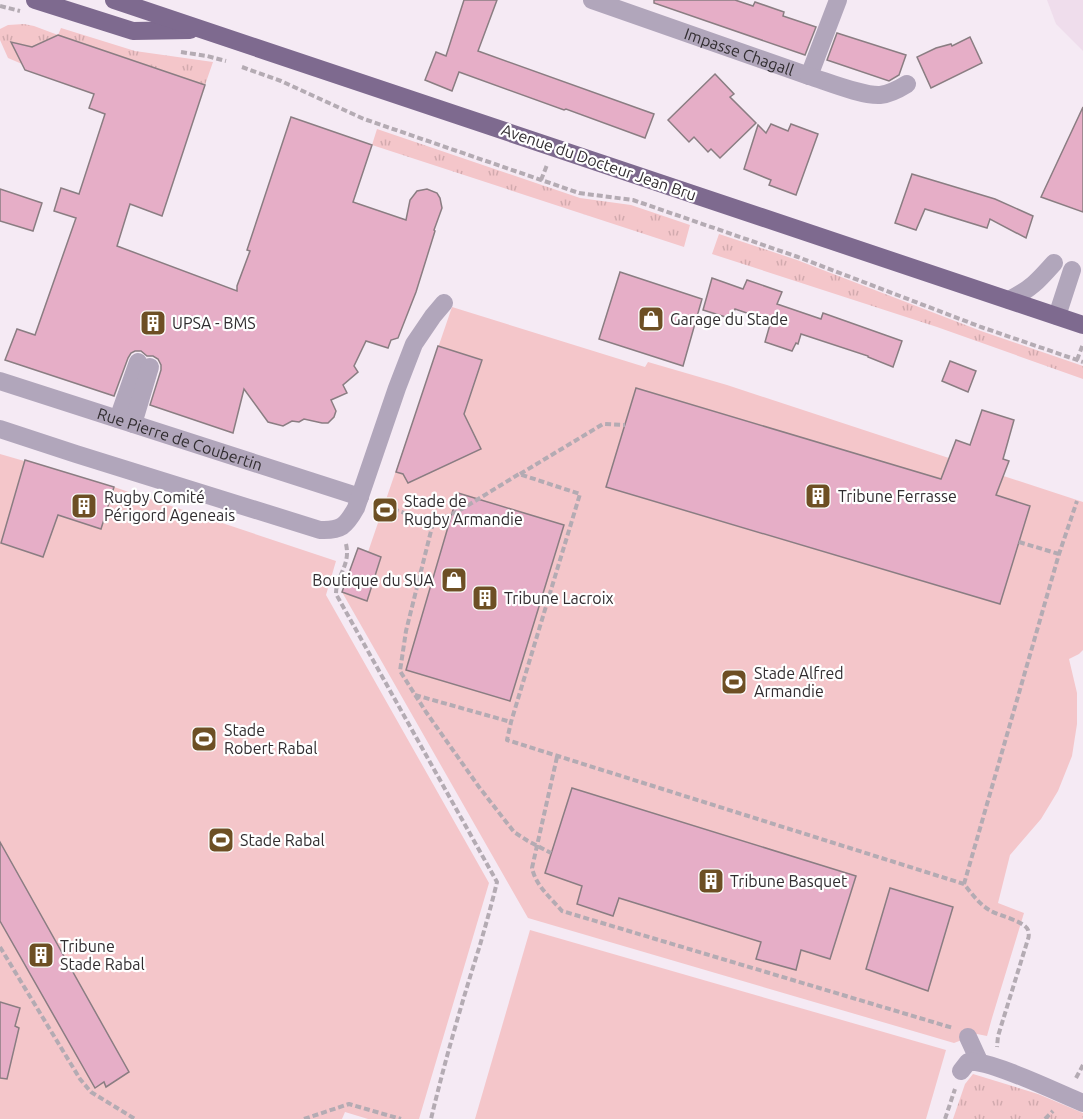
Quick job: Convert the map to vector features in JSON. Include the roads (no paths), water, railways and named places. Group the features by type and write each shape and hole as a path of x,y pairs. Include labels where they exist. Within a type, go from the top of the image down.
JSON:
{"main road":[{"name":"Avenue du Docteur Jean Bru","path":"114,0 1083,325"},
{"path":"31,6 133,31 204,30"}],"lane":[{"name":"Impasse Chagall","path":"592,0 810,76 838,0"},
{"path":"810,76 836,85 880,95 893,92 907,84"},
{"path":"1009,300 1032,287 1054,263"},
{"path":"1057,316 1072,270"},
{"path":"0,429 320,530 338,530 349,520 356,508 414,344 444,303"},
{"path":"125,421 144,364"},
{"name":"Rue Pierre de Coubertin","path":"0,381 360,497"},
{"path":"968,1037 979,1061"},
{"path":"960,1071 968,1062 979,1061 1083,1103"}],"place":[{"name":"Garage du Stade","path":"651,319"},
{"name":"UPSA - BMS","path":"153,323"},
{"name":"Tribune Ferrasse","path":"818,496"},
{"name":"Rugby Comité Périgord Ageneais","path":"84,506"},
{"name":"Stade de Rugby Armandie","path":"385,510"},
{"name":"Boutique du SUA","path":"454,580"},
{"name":"Tribune Lacroix","path":"485,598"},
{"name":"Stade Alfred Armandie","path":"734,682"},
{"name":"Stade Robert Rabal","path":"204,739"},
{"name":"Stade Rabal","path":"221,840"},
{"name":"Tribune Basquet","path":"711,881"},
{"name":"Tribune Stade Rabal","path":"41,955"}]}
